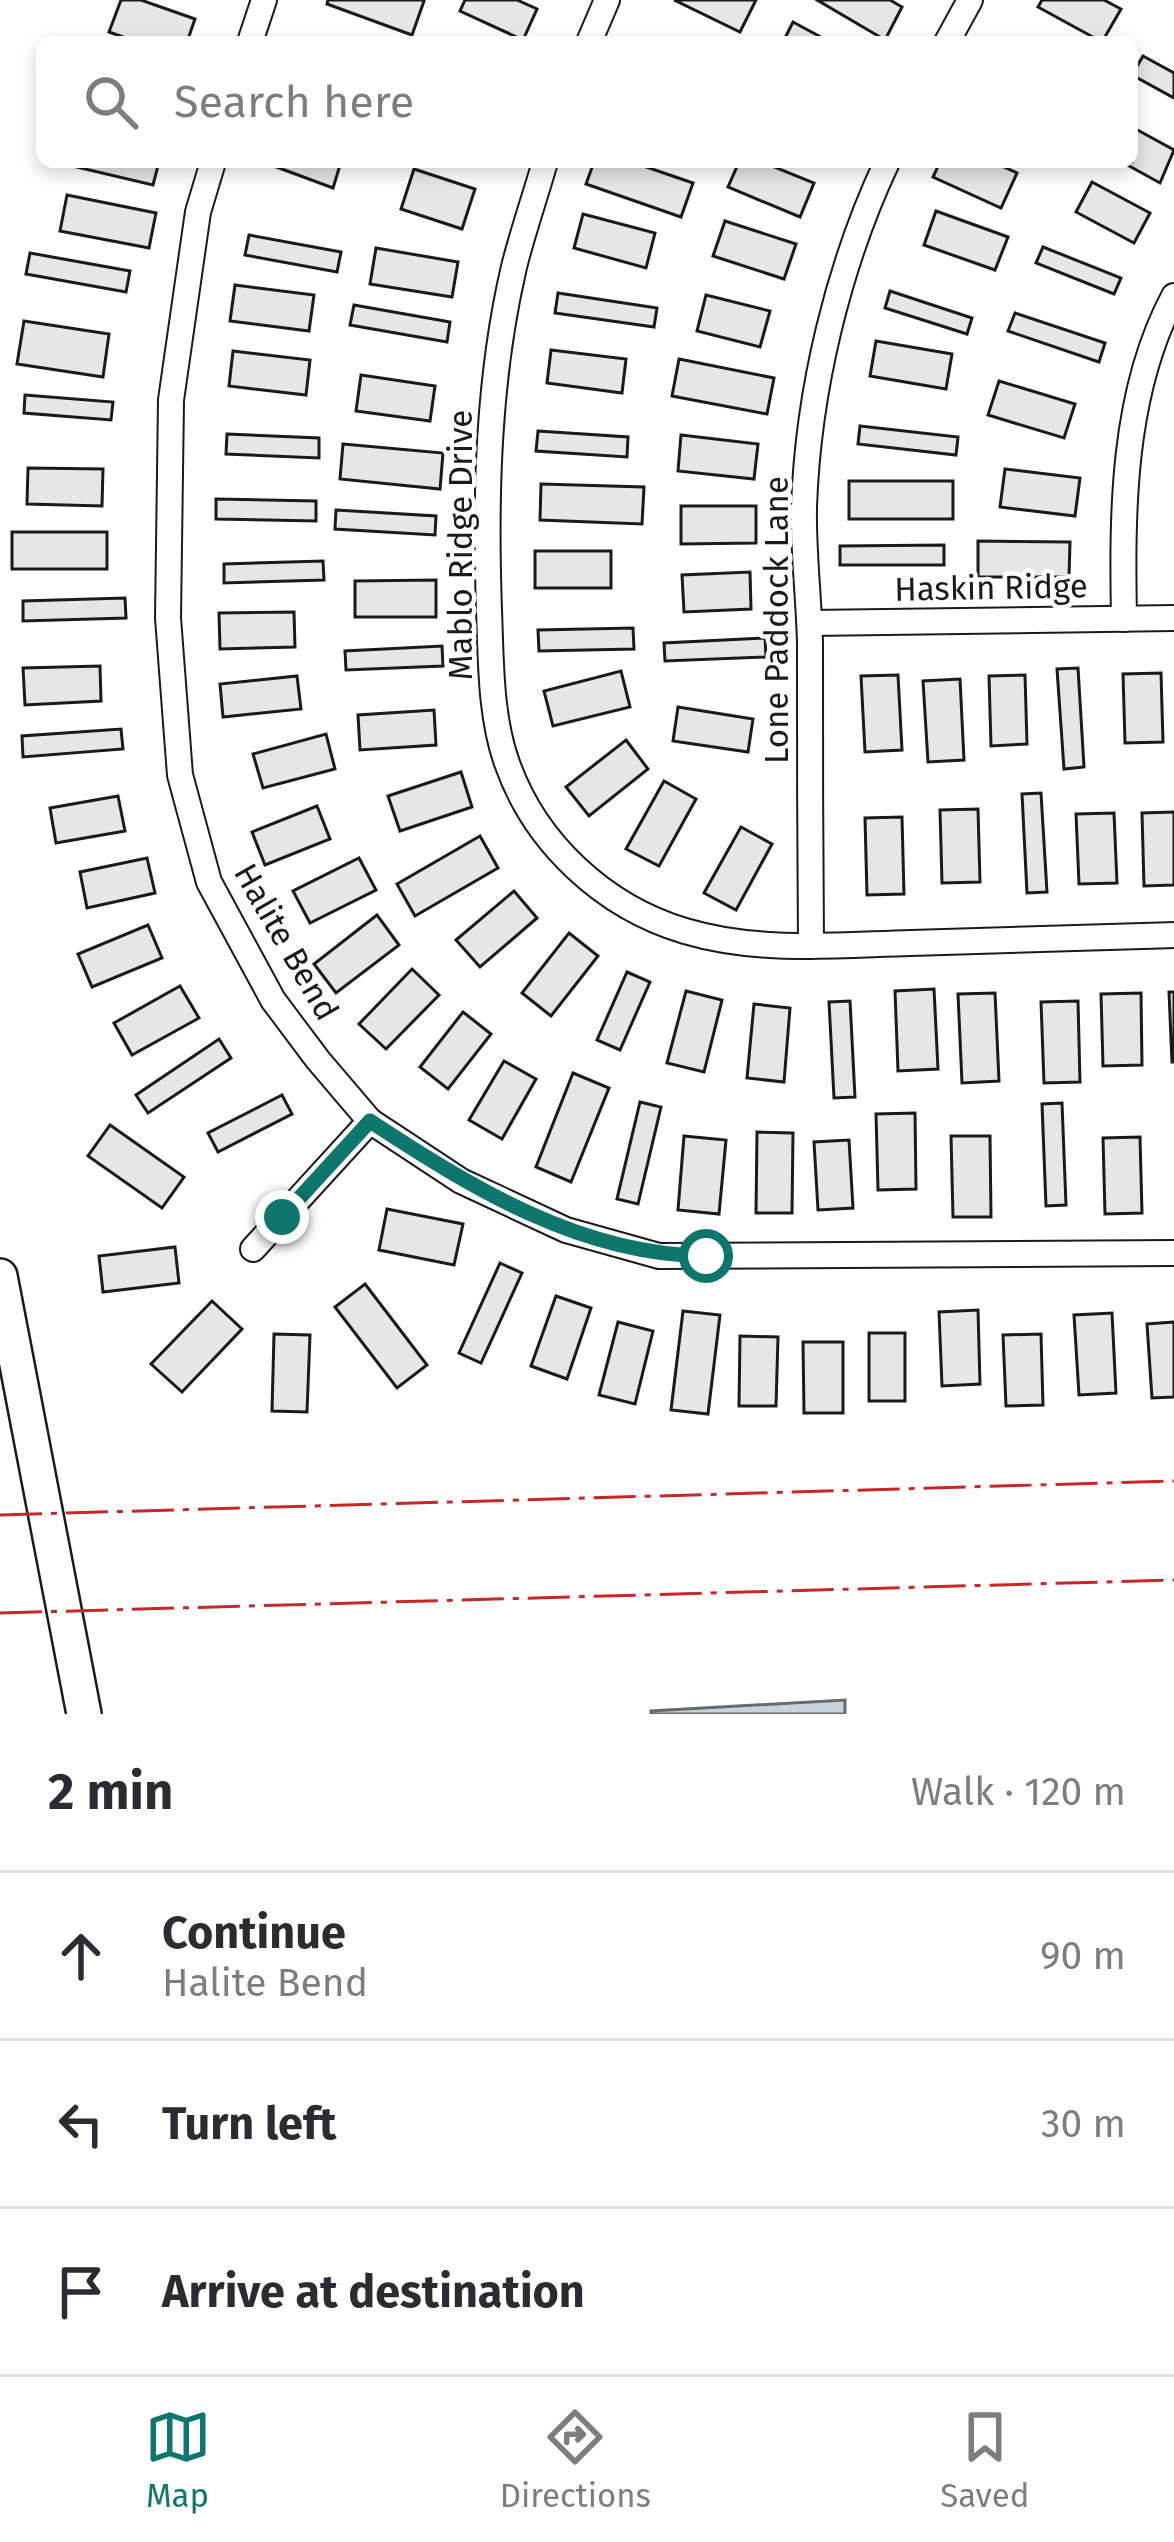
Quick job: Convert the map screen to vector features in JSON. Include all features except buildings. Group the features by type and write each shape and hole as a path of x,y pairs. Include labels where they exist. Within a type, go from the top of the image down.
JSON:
{"street":[{"path":"252,36 264,0"},
{"path":"592,36 607,0"},
{"path":"950,36 970,0"},
{"name":"Halite Bend","path":"210,168 198,212 171,400 168,618 180,775 209,882 273,1000 370,1121 461,1181 566,1230 659,1256 1174,1253"},
{"name":"Mablo Ridge Drive","path":"543,168 503,324 490,451 490,644 506,760 527,809 558,849 589,881 650,919 687,932 772,947 1174,935"},
{"name":"Lone Paddock Lane","path":"811,946 804,507 813,426 842,276 858,223 884,168"},
{"path":"1124,619 1122,531 1134,414 1162,317 1174,296"},
{"name":"Haskin Ridge","path":"809,623 1174,618"},
{"path":"253,1249 370,1121"},
{"path":"0,1276 84,1714"}],"shaded area":[{"path":"845,1700 845,1714 651,1714 651,1711"}],"power":[{"path":"0,1515 1174,1481"},
{"path":"0,1613 1174,1580"}],"route":[{"path":"282,1217 370,1121 461,1181 566,1230 659,1256 706,1256"}]}
